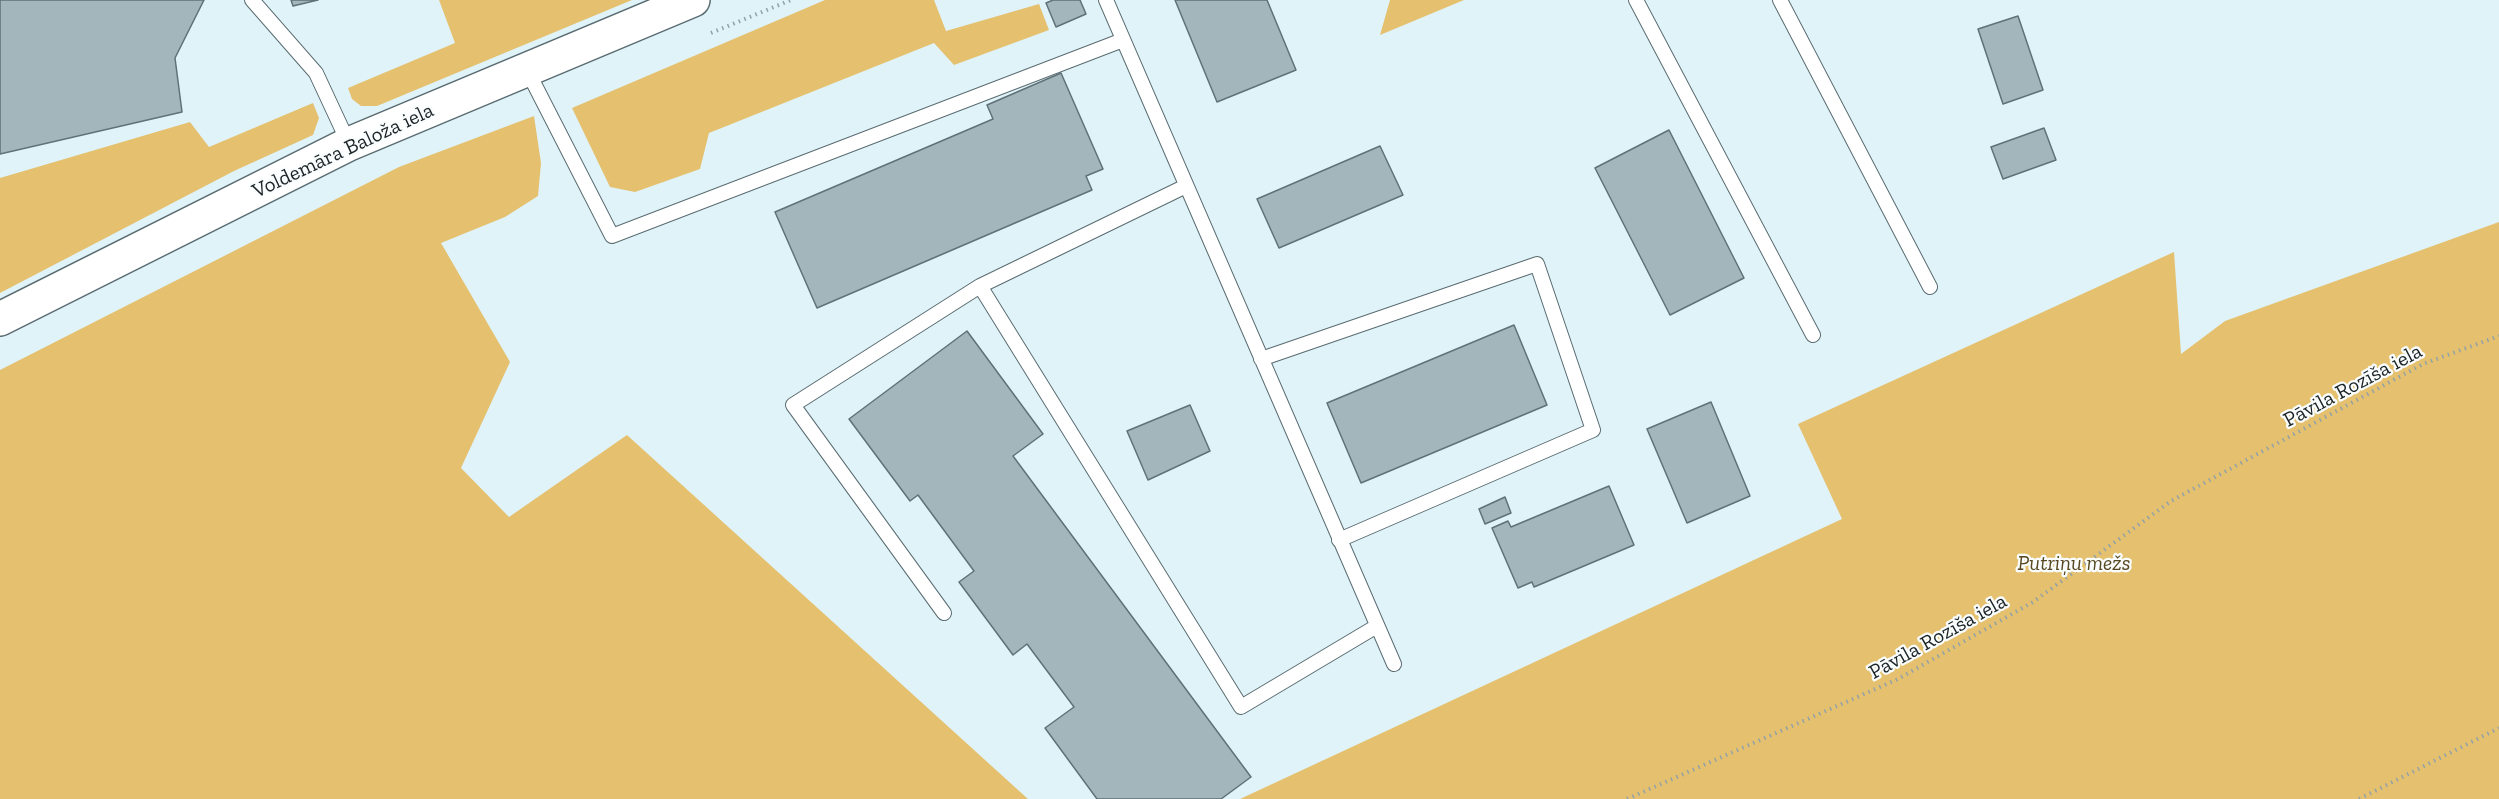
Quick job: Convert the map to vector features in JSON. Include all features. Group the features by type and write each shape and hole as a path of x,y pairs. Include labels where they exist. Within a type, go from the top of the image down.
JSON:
{"main road":[{"name":"Voldemāra Baloža iela","path":"0,319 349,144 693,0"}],"lane":[{"path":"252,0 316,73 349,144"},
{"path":"1106,0 1394,664"},
{"path":"1636,0 1813,335"},
{"path":"1780,0 1930,287"},
{"path":"526,70 612,236 1123,40"},
{"path":"944,613 793,405 980,286 1186,186"},
{"path":"1261,359 1537,264 1593,430 1340,540"},
{"path":"980,286 1241,707 1377,626"}],"path":[{"name":"Pāvila Rozīša iela","path":"1627,799 1898,679 2033,602 2172,501 2423,364 2499,336"},
{"path":"2359,799 2499,728"}],"green space":[{"path":"439,0 632,0 377,106 361,106 352,99 348,88 455,43"},
{"path":"825,0 934,0 946,31 1039,4 1049,30 954,65 934,43 709,133 700,169 635,192 610,187 572,108"},
{"path":"1390,0 1464,0 1380,35"},
{"path":"313,103 319,118 313,135 234,171 0,293 0,178 190,122 209,147"},
{"path":"534,116 541,163 538,196 505,217 441,243 510,362 461,468 509,517 627,435 1028,799 0,799 0,370 399,167"},
{"name":"Putriņu mežs","path":"2499,222 2499,799 1240,799 1842,519 1798,424 2174,252 2181,354 2225,321"}],"building":[{"path":"0,0 204,0 175,58 182,112 0,154"},
{"path":"291,0 318,0 293,6"},
{"path":"1053,0 1080,0 1086,14 1056,27 1046,3"},
{"path":"1175,0 1267,0 1296,70 1217,102"},
{"path":"2018,16 2043,90 2003,104 1978,29"},
{"path":"1061,73 1103,169 1086,176 1092,190 817,308 775,212 993,119 987,105"},
{"path":"2044,128 2056,160 2003,179 1991,147"},
{"path":"1669,130 1744,278 1670,315 1595,168"},
{"path":"1380,146 1403,195 1279,248 1257,199"},
{"path":"1514,325 1547,405 1361,483 1327,403"},
{"path":"967,331 1043,434 1013,456 1251,777 1221,799 1097,799 1045,728 1074,707 1027,644 1013,655 959,582 974,571 918,495 910,501 849,419"},
{"path":"1711,402 1750,496 1687,523 1647,429"},
{"path":"1190,405 1210,451 1148,480 1127,431"},
{"path":"1609,486 1634,545 1534,587 1532,582 1518,588 1492,528 1508,521 1511,527"},
{"path":"1505,497 1511,513 1485,524 1479,509"}]}
